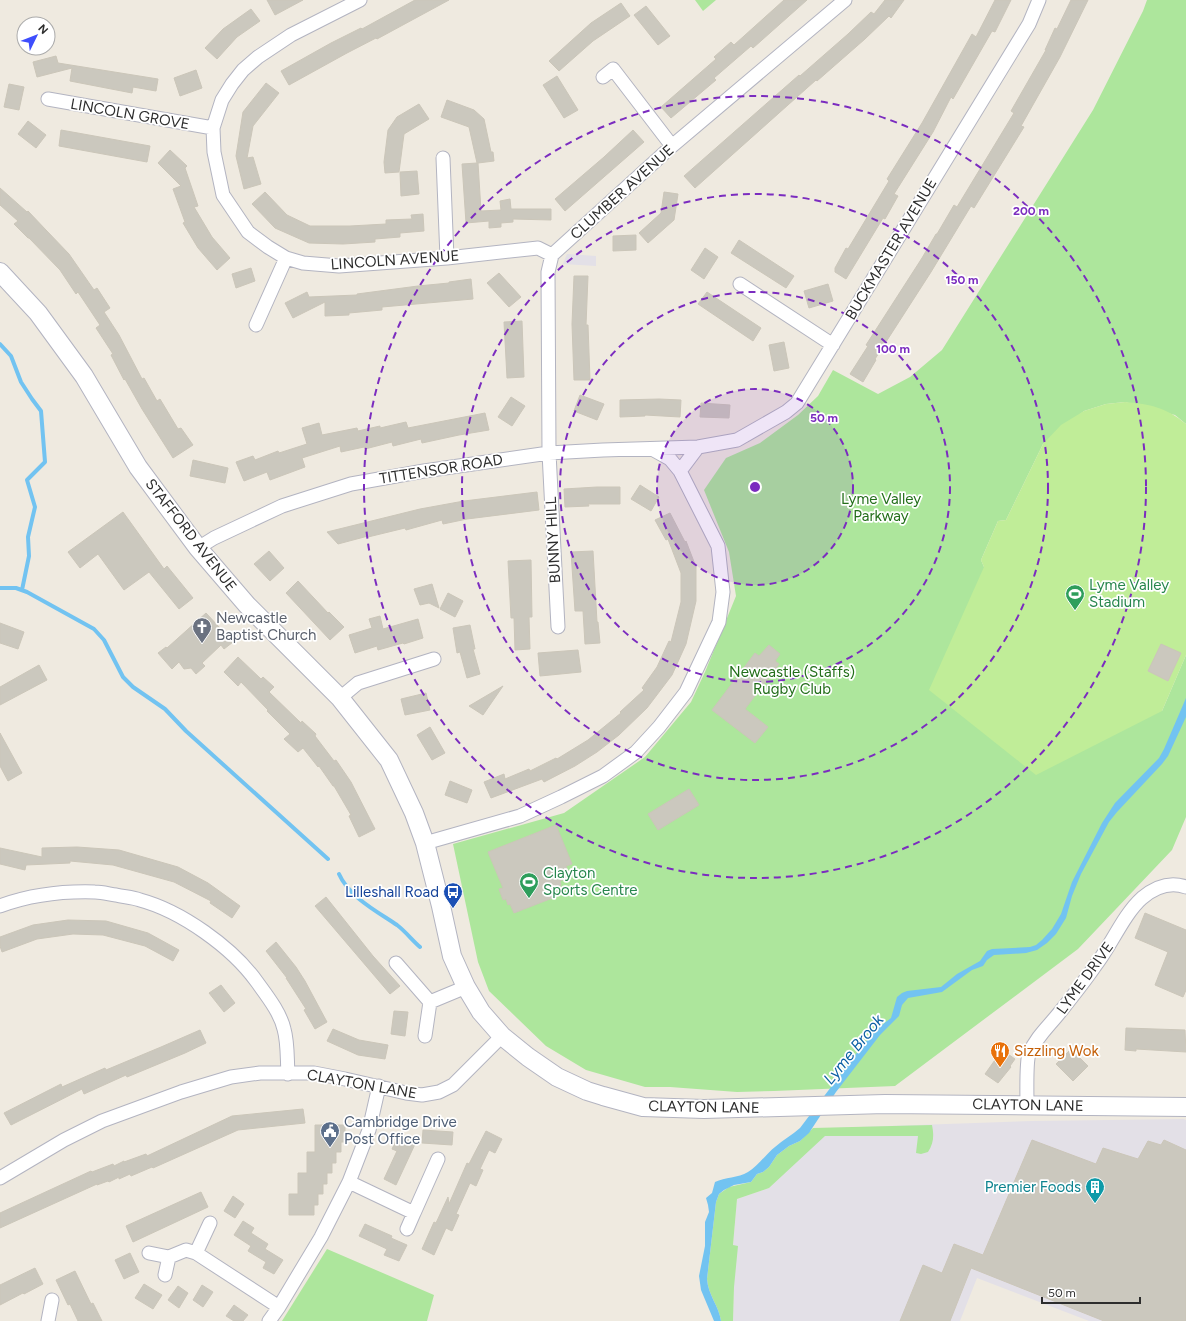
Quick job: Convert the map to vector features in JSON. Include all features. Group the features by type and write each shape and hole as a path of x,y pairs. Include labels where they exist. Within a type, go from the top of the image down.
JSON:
{"street":[{"name":"LINCOLN AVENUE","path":"360,0 291,35 258,57 243,70 222,100 213,128 214,152 223,195 248,232 286,258 303,262 339,266 447,258 538,248 552,255"},
{"name":"CLUMBER AVENUE","path":"552,255 672,146 845,0"},
{"name":"BUCKMASTER AVENUE","path":"698,447 737,440 786,412 797,403 1025,30 1039,0"},
{"path":"603,77 613,69 672,146"},
{"name":"LINCOLN GROVE","path":"48,99 213,128"},
{"path":"442,158 447,258"},
{"path":"549,453 548,272 552,255"},
{"path":"256,325 286,258"},
{"name":"STAFFORD AVENUE","path":"0,272 38,313 84,376 138,467 198,548 252,610 340,698 389,760 414,813 425,843 452,956 466,987 481,1012 502,1036"},
{"path":"740,284 833,345"},
{"path":"680,471 698,447"},
{"name":"TITTENSOR ROAD","path":"198,548 214,538 282,506 351,484 424,471 549,453 698,447"},
{"path":"425,843 520,816 603,776 636,752 659,727 686,692 719,622 724,592 718,546 680,471 670,459 652,449"},
{"name":"BUNNY HILL","path":"549,453 558,627"},
{"path":"340,698 358,684 434,659"},
{"name":"LYME DRIVE","path":"1027,1105 1028,1056 1035,1041 1060,1013 1097,965 1134,906 1142,898 1162,886 1178,884 1186,887"},
{"path":"0,906 18,899 47,894 96,892 140,900 163,909 192,924 231,953 250,971 264,992 276,1011 284,1028 287,1043 288,1074"},
{"path":"396,963 430,1002 425,1036"},
{"path":"430,1002 466,987"},
{"name":"CLAYTON LANE","path":"0,1178 64,1140 102,1121 174,1095 231,1077 260,1073 314,1073 414,1094 422,1095 439,1092 453,1085 502,1036 528,1058 557,1077 602,1096 643,1107 704,1109 885,1104 1186,1107"},
{"path":"269,1321 321,1237 350,1182 369,1130 379,1086"},
{"path":"407,1229 438,1158"},
{"path":"350,1182 414,1213"},
{"path":"196,1253 210,1223"},
{"path":"149,1253 169,1257 186,1250 196,1253 279,1307"},
{"path":"165,1275 169,1257"},
{"path":"48,1321 52,1300"}],"shaded area":[{"path":"567,254 596,256 596,266 563,264"},
{"path":"1186,1120 1186,1321 1089,1321 977,1278 960,1321 733,1321 733,1246 737,1199 769,1188 831,1128 1032,1121"}],"green space":[{"path":"695,0 716,0 703,11"},
{"path":"1147,0 1186,0 1186,424 1175,415 1125,402 1106,404 1084,411 1043,444 1006,520 998,521 981,560 984,567 1162,711 1186,655 1186,817 1172,850 1078,949 895,1086 737,1092 670,1087 645,1087 586,1070 546,1046 489,991 478,962 453,844 564,813 645,757 691,702 736,596 729,552 704,490 726,458 760,443 798,415 818,396 833,370 878,394 910,377 942,350 1093,110 1143,11"},
{"name":"Lyme Valley Stadium","path":"1125,402 1158,408 1172,414 1186,424 1186,655 1162,711 1036,775 929,690 984,567 981,560 998,521 1006,520 1043,444 1061,425 1084,411 1106,404"},
{"path":"932,1125 933,1136 931,1145 928,1152 921,1154 916,1153 918,1136 825,1136 769,1188 737,1199 733,1245 738,1246 734,1287 733,1321 721,1321 709,1290 707,1279 716,1202 719,1194 729,1187 751,1182 757,1174 763,1172 769,1167 777,1155 789,1146 800,1141 813,1128"},
{"path":"327,1249 434,1295 427,1321 282,1321"}],"water":[{"path":"1186,698 1186,717 1168,756 1109,822 1081,874 1072,896 1066,918 1056,934 1037,950 1026,953 994,955 987,960 983,966 972,970 942,992 908,998 902,1005 899,1016 880,1035 836,1092 809,1133 800,1141 789,1146 777,1155 769,1167 763,1172 757,1174 751,1182 734,1185 719,1194 716,1202 707,1279 709,1290 721,1321 714,1321 701,1290 699,1276 705,1246 705,1222 709,1212 706,1198 712,1193 715,1182 748,1172 781,1142 800,1128 862,1046 878,1028 891,1018 897,997 902,993 907,991 941,987 957,974 980,961 987,951 992,949 1030,947 1036,945 1042,940 1052,929 1061,914 1072,882 1102,823 1115,803 1159,758"}],"building":[{"path":"267,0 303,0 275,15"},
{"path":"415,0 449,0 289,85 281,71 331,43 361,28 362,29"},
{"path":"784,0 807,0 753,48 751,46 714,78 716,80 671,118 661,107 716,59 714,57 731,42 734,45"},
{"path":"885,0 904,0 891,18 889,16 865,39 817,81 816,80 695,188 684,176 848,34 871,12 874,14"},
{"path":"995,0 1011,0 995,32 992,31 953,99 951,97 933,132 894,194 898,196 885,219 883,218 846,279 835,272 835,268 846,248 848,249 889,181 887,179 922,123 972,34 976,37"},
{"path":"1071,0 1088,0 1060,57 1021,126 1024,127 974,208 971,206 875,359 876,360 863,382 850,374 868,346 866,345 954,205 957,207 1014,113 1011,111 1046,50 1055,28 1057,29"},
{"path":"621,3 630,16 593,41 559,71 549,61 591,23"},
{"path":"646,6 670,36 658,45 634,15"},
{"path":"251,9 260,21 237,37 217,59 205,48 223,29"},
{"path":"56,56 58,63 158,79 156,91 133,87 132,93 70,81 72,68 37,77 33,62"},
{"path":"196,70 202,88 180,96 174,78"},
{"path":"557,76 578,110 564,118 543,85"},
{"path":"266,83 279,93 253,126 247,158 253,157 261,184 244,189 236,156 243,112"},
{"path":"9,84 24,87 19,110 4,107"},
{"path":"447,100 474,110 484,119 494,161 478,163 481,211 501,210 500,201 510,199 511,209 551,209 551,220 513,219 513,222 501,223 501,227 489,228 489,221 466,223 462,164 477,163 469,127 441,117"},
{"path":"419,104 429,119 404,134 399,172 385,173 384,162 388,130 397,117"},
{"path":"28,121 46,135 36,148 18,134"},
{"path":"61,130 150,146 147,162 59,146"},
{"path":"633,130 644,142 565,211 555,199"},
{"path":"170,150 187,166 185,168 198,206 194,207 212,237 230,258 217,270 198,248 183,223 185,222 173,189 181,186 158,163"},
{"path":"417,171 419,194 401,196 400,172"},
{"path":"0,188 27,212 28,211 69,254 94,290 97,288 110,308 104,312 119,335 142,379 144,378 157,401 160,399 178,429 181,428 193,445 173,458 125,379 124,380 111,355 113,354 96,328 100,325 78,292 76,294 60,270 14,224 18,221 0,205"},
{"path":"265,192 287,215 310,226 386,224 386,220 412,219 411,215 423,214 424,231 400,233 400,237 375,239 375,242 343,244 309,243 275,228 252,204"},
{"path":"664,192 678,194 674,220 648,243 639,233 661,213"},
{"path":"636,235 636,250 613,251 613,236"},
{"path":"739,240 794,276 786,288 731,253"},
{"path":"705,248 718,257 704,279 691,270"},
{"path":"251,268 255,281 236,288 232,274"},
{"path":"499,273 521,297 509,307 487,283"},
{"path":"574,276 588,276 586,325 588,325 590,380 574,380 572,324"},
{"path":"471,279 473,299 382,307 382,310 349,313 349,315 325,316 325,302 293,318 285,303 307,292 309,297 357,295"},
{"path":"828,284 833,301 809,308 804,291"},
{"path":"707,292 761,328 753,341 698,304"},
{"path":"522,321 524,377 507,378 504,322"},
{"path":"784,342 789,368 774,371 769,345"},
{"path":"580,395 604,404 597,420 574,411"},
{"path":"511,397 525,406 512,426 498,417"},
{"path":"620,400 681,400 680,417 645,415 620,417"},
{"path":"701,403 730,405 729,418 700,417"},
{"path":"485,413 489,430 422,443 421,439 393,446 392,442 365,449 364,447 341,452 340,446 302,458 305,467 270,480 267,472 244,481 236,462 253,456 255,460 278,451 279,453 307,444 302,428 319,423 322,435 357,428 358,431 380,426 380,428 406,422 408,428"},
{"path":"193,460 228,468 225,483 190,476"},
{"path":"640,485 659,497 651,511 631,499"},
{"path":"620,487 620,504 588,504 589,506 565,507 564,489"},
{"path":"537,492 539,510 467,519 443,524 442,520 406,530 405,528 338,544 327,532 420,509 464,501"},
{"path":"123,512 164,569 167,566 193,598 179,609 149,572 124,590 98,554 80,568 68,552"},
{"path":"670,513 685,542 686,541 696,567 696,601 686,644 672,675 647,708 619,735 597,752 575,766 544,782 542,779 491,798 484,782 504,774 505,779 529,769 530,771 556,758 557,759 588,740 621,713 620,712 644,690 642,688 657,667 669,641 671,642 681,602 681,573 668,539 666,540 655,520"},
{"path":"269,551 284,568 270,581 254,564"},
{"path":"593,551 597,622 600,643 585,644 583,611 575,611 571,552"},
{"path":"531,560 532,617 529,617 530,649 515,650 514,618 511,618 508,561"},
{"path":"298,581 328,613 329,612 344,627 330,640 286,593"},
{"path":"432,584 439,608 429,603 420,605 414,589"},
{"path":"448,593 463,601 455,617 440,609"},
{"name":"Newcastle Baptist Church","path":"206,613 233,642 224,649 221,645 202,663 205,666 196,674 191,668 184,669 179,662 172,669 158,653 166,647 167,648"},
{"path":"380,616 383,629 418,619 423,638 378,650 377,646 355,653 349,635 372,628 369,619"},
{"path":"0,623 24,632 18,649 0,643"},
{"path":"470,625 475,649 473,649 480,674 467,678 460,652 457,653 453,628"},
{"path":"1161,644 1181,653 1168,681 1148,671"},
{"path":"769,645 780,654 775,661 779,664 745,709 768,727 755,743 712,710 755,653 759,656"},
{"path":"578,650 581,672 540,676 538,653"},
{"path":"238,657 261,679 263,677 274,687 269,692 301,723 302,721 316,734 315,736 334,761 336,760 351,782 375,829 359,837 349,816 351,815 334,786 319,766 318,767 303,748 298,752 284,739 290,734 241,682 238,686 224,672"},
{"path":"39,665 47,680 0,705 0,687"},
{"path":"503,686 483,715 469,706"},
{"path":"426,693 430,710 405,715 401,699"},
{"path":"430,727 445,753 432,760 417,735"},
{"path":"0,733 22,773 8,781 0,766"},
{"path":"450,781 472,790 467,803 445,795"},
{"path":"689,789 699,805 658,830 648,814"},
{"path":"556,825 572,864 566,866 570,877 560,881 561,886 552,890 555,897 514,913 510,904 508,905 506,899 503,900 499,889 503,888 488,852"},
{"path":"77,847 119,850 178,867 208,883 240,906 232,918 210,903 211,901 174,882 113,865 70,861 70,863 26,865 25,870 0,864 0,848 42,857 42,848"},
{"path":"326,897 373,956 400,986 390,994 315,906"},
{"path":"1145,913 1186,930 1186,990 1183,997 1155,985 1168,952 1135,938"},
{"path":"68,920 106,921 148,933 179,950 173,961 145,946 103,935 73,934 37,939 2,952 0,937 33,925"},
{"path":"276,942 305,981 327,1022 315,1029 304,1010 306,1009 287,978 266,951"},
{"path":"221,985 235,1003 224,1012 209,993"},
{"path":"394,1011 408,1012 405,1036 391,1034"},
{"path":"1126,1028 1185,1030 1186,1052 1136,1049 1136,1051 1125,1050"},
{"path":"333,1029 359,1040 388,1045 385,1059 358,1055 327,1041"},
{"path":"200,1030 206,1043 185,1053 127,1077 126,1075 84,1094 82,1089 11,1125 4,1113 61,1084 62,1087 105,1068 106,1070"},
{"path":"1071,1049 1088,1066 1073,1081 1056,1064"},
{"name":"Sizzling Wok","path":"1002,1050 1015,1059 1010,1066 1011,1067 998,1083 985,1074"},
{"path":"303,1109 305,1123 238,1130 153,1168 152,1167 131,1176 130,1174 119,1179 119,1177 109,1182 97,1184 0,1228 0,1213 91,1171 92,1172 113,1164 114,1166 146,1154 147,1156 232,1116"},
{"path":"315,1125 345,1125 345,1142 341,1142 341,1152 336,1152 336,1163 332,1163 332,1173 327,1173 327,1184 323,1184 323,1194 318,1194 318,1205 314,1205 314,1215 289,1215 289,1194 298,1194 298,1173 307,1173 307,1152 315,1152"},
{"path":"423,1130 453,1132 452,1145 422,1143"},
{"path":"486,1131 502,1139 495,1153 489,1150 480,1169 483,1170 476,1186 470,1183 456,1214 459,1215 452,1231 446,1228 434,1255 422,1249 434,1222 436,1223 448,1197 449,1204 467,1163 469,1164"},
{"path":"399,1134 416,1142 396,1185 384,1179 397,1151 392,1149"},
{"name":"Premier Foods","path":"1032,1140 1096,1164 1103,1148 1138,1159 1148,1141 1161,1145 1164,1140 1186,1150 1186,1321 1104,1321 971,1268 950,1321 900,1321 923,1265 942,1273 954,1244 983,1255"},
{"path":"201,1192 208,1207 133,1242 126,1226"},
{"path":"233,1196 244,1204 235,1218 224,1211"},
{"path":"243,1221 254,1228 251,1233 268,1244 265,1249 283,1260 274,1274 263,1268 266,1262 248,1251 251,1246 234,1235"},
{"path":"365,1224 392,1236 391,1238 407,1245 399,1261 384,1255 387,1249 359,1236"},
{"path":"130,1253 139,1272 124,1279 115,1260"},
{"path":"35,1268 43,1284 0,1305 0,1285"},
{"path":"75,1271 91,1304 93,1303 102,1321 78,1321 70,1304 68,1305 56,1280"},
{"path":"144,1284 162,1295 153,1309 135,1298"},
{"path":"202,1285 213,1292 203,1307 193,1300"},
{"path":"178,1286 188,1293 179,1308 168,1300"},
{"path":"234,1305 248,1315 243,1321 234,1321 226,1316"}],"waterway":[{"path":"0,344 11,356 21,382 41,411 45,462 27,480 35,507 28,537 29,556 22,590"},
{"path":"0,588 16,588 27,592 94,629 104,640 123,677 133,687 165,709 186,731 328,859"},
{"path":"339,874 357,897 397,925 420,947"}],"place":[{"name":"Lyme Valley Stadium","path":"1075,611"},
{"name":"Newcastle Baptist Church","path":"202,644"},
{"name":"Clayton Sports Centre","path":"529,899"},
{"name":"Lilleshall Road","path":"453,909"},
{"name":"Sizzling Wok","path":"1000,1068"},
{"name":"Cambridge Drive Post Office","path":"330,1148"},
{"name":"Premier Foods","path":"1095,1204"}],"park label":[{"name":"Lyme Valley Parkway","path":"881,508"},
{"name":"Newcastle (Staffs) Rugby Club","path":"792,680"}],"water label":[{"name":"Lyme Brook","path":"853,1049"}]}
